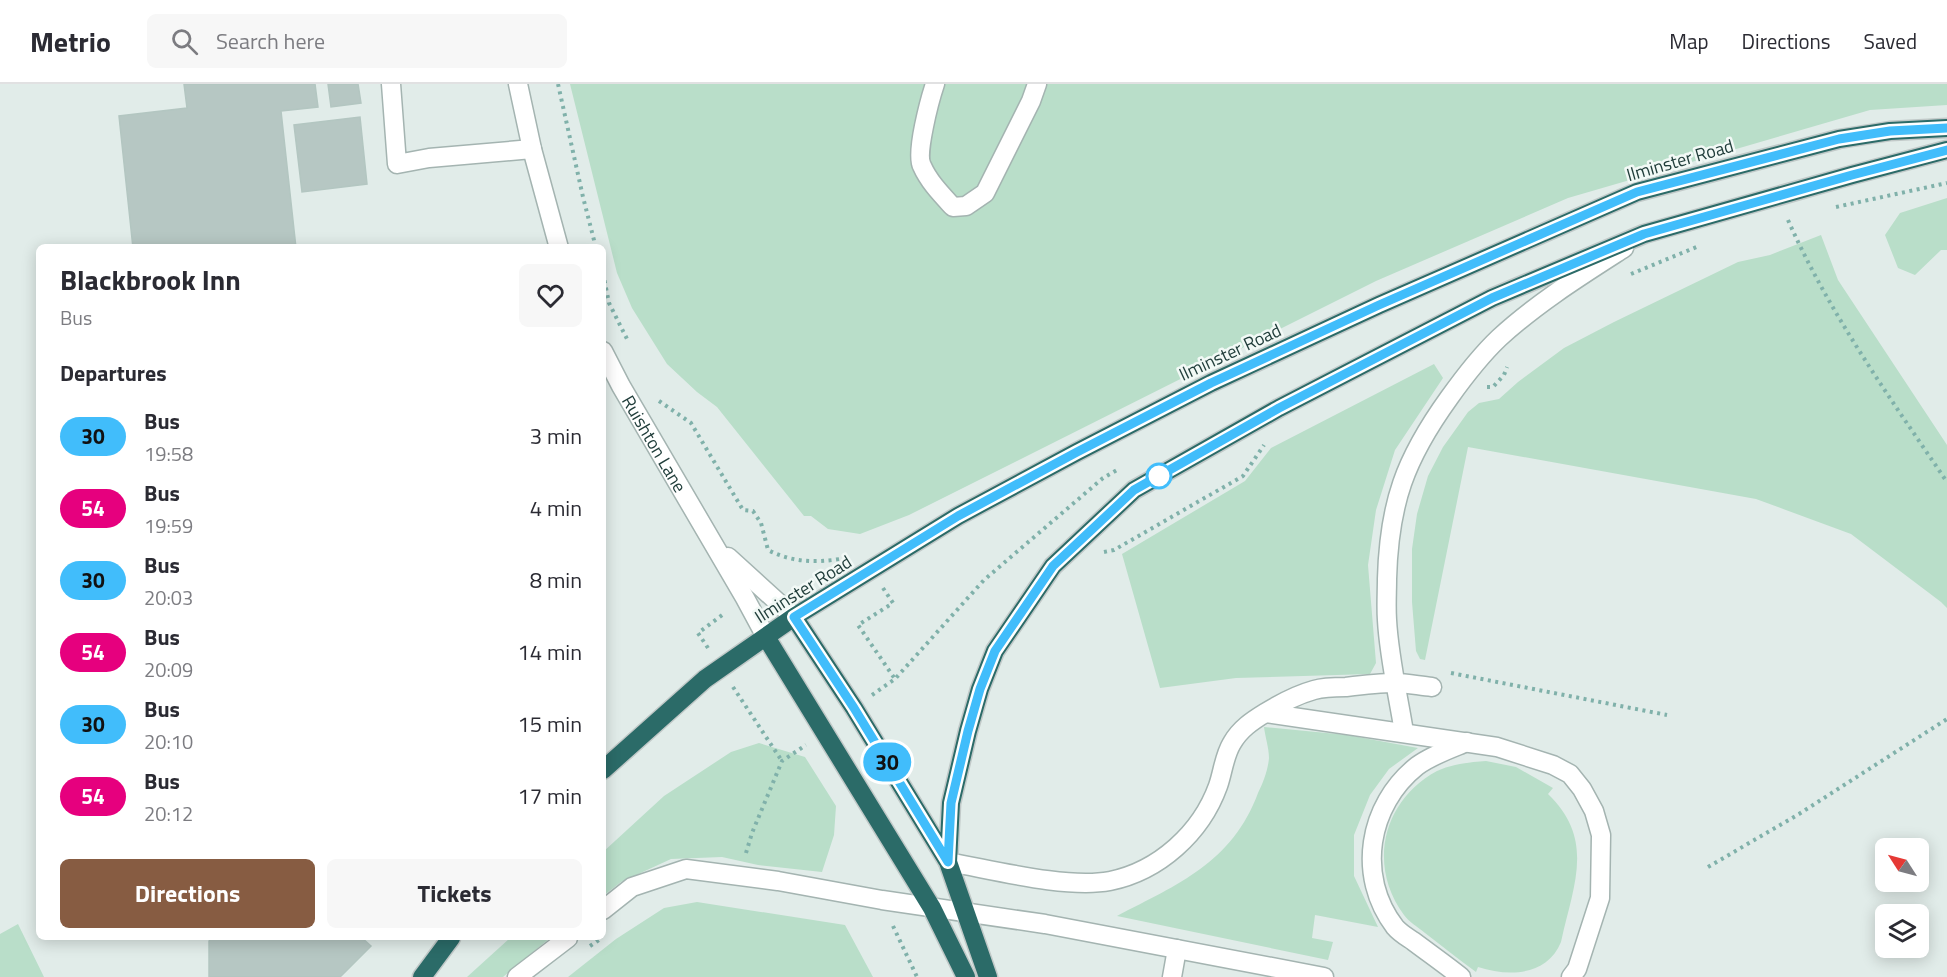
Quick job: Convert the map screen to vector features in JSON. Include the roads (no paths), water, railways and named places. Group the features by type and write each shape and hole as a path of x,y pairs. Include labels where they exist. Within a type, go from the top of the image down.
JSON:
{"highway":[{"name":"Ilminster Road","path":"606,767 705,678 794,617 958,516 1211,383 1379,305 1637,192 1839,139 1890,131 1947,128"},
{"path":"948,862 951,803 980,689 995,651 1053,566 1134,490 1279,408 1492,298 1644,234 1947,150"},
{"path":"794,617 854,708 948,862 967,911 988,977"},
{"path":"765,637 932,908 966,977"},
{"path":"422,977 450,940"}],"street":[{"path":"391,84 397,164 429,158 532,149"},
{"path":"518,84 532,149 558,244"},
{"path":"935,84 926,113 920,164 938,191 953,207 966,206 985,193 1031,101 1037,84"},
{"path":"1404,732 1387,620 1388,546 1393,509 1406,470 1421,439 1466,374 1499,338 1564,287 1644,234"},
{"name":"Ruishton Lane","path":"606,357 765,637"},
{"name":"Ruishton Lane","path":"709,536 743,572 794,617"},
{"path":"948,862 1085,883 1110,880 1134,873 1156,862 1176,848 1194,830 1208,809 1218,786 1231,744 1241,731 1284,701 1317,689 1396,683 1432,687"},
{"path":"1266,713 1497,747 1553,765 1570,774 1582,789 1594,812 1601,835 1600,898 1577,969 1571,977"},
{"path":"1461,977 1396,929 1382,905 1374,881 1372,853 1378,818 1386,801 1401,781 1419,765 1438,754 1468,742"},
{"path":"606,908 632,887 686,869 778,881 882,900 1045,924 1324,977"},
{"path":"517,977 565,940"},
{"path":"1172,977 1177,949"}]}
